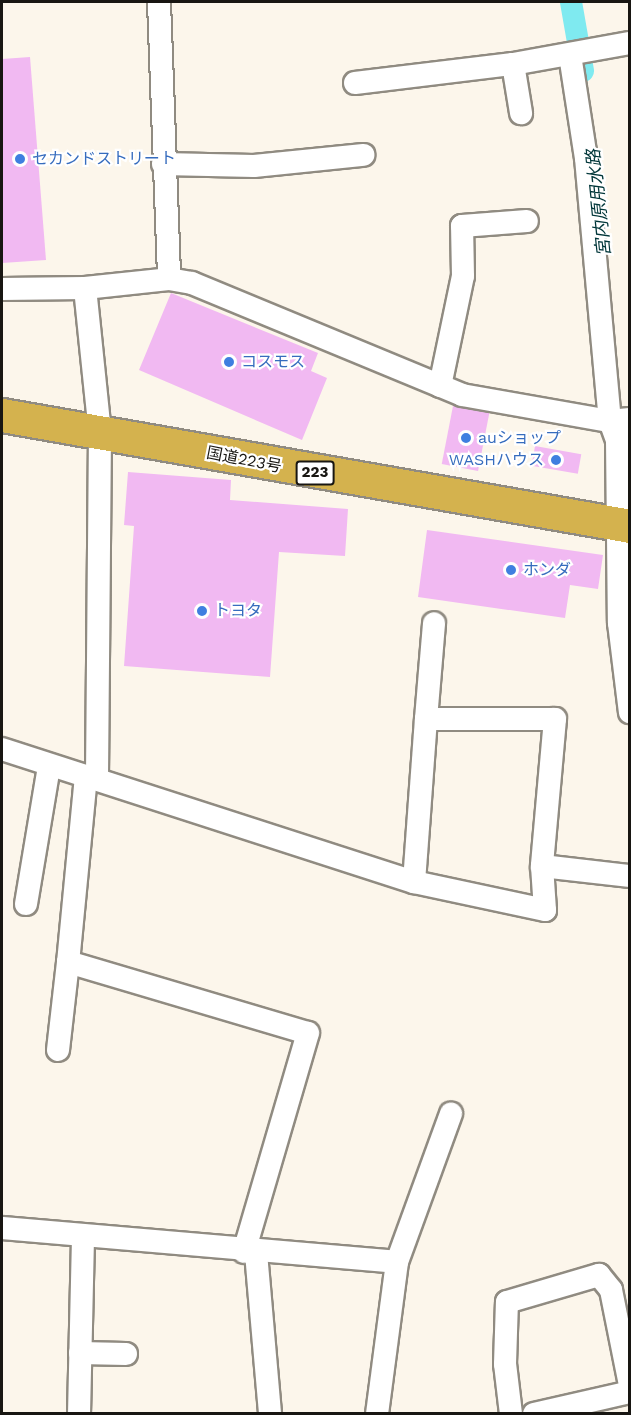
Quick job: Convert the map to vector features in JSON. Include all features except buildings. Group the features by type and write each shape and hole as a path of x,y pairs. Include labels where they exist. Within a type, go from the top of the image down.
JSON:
{"highway":[{"name":"国道223号","path":"2,415 624,525"}],"street":[{"path":"159,2 163,164 169,279"},
{"path":"355,83 513,64 630,44"},
{"path":"570,55 622,430 624,576 630,712"},
{"path":"513,64 521,113"},
{"path":"163,164 255,166 363,155"},
{"path":"440,386 463,276 462,226 527,221"},
{"path":"2,289 85,288 169,279 192,283 462,395 622,430"},
{"path":"58,1050 92,777 100,432 85,288"},
{"path":"414,882 434,623"},
{"path":"2,748 50,767 92,777 414,882 545,910 542,866 555,720 426,719"},
{"path":"26,904 50,767"},
{"path":"542,866 630,876"},
{"path":"68,962 308,1033 250,1253 270,1413"},
{"path":"377,1413 397,1262 451,1114"},
{"path":"2,1228 250,1253 397,1262"},
{"path":"79,1413 83,1237"},
{"path":"511,1413 505,1364 507,1302 599,1275 611,1290 630,1385"},
{"path":"80,1353 126,1354"},
{"path":"534,1413 630,1392"}],"waterway":[{"name":"宮内原用水路","path":"571,2 583,71"}],"place":[{"name":"セカンドストリート","path":"20,159"},
{"name":"コスモス","path":"229,362"},
{"name":"auショップ","path":"466,438"},
{"name":"WASHハウス","path":"556,460"},
{"name":"ホンダ","path":"511,570"},
{"name":"トヨタ","path":"202,611"}]}
